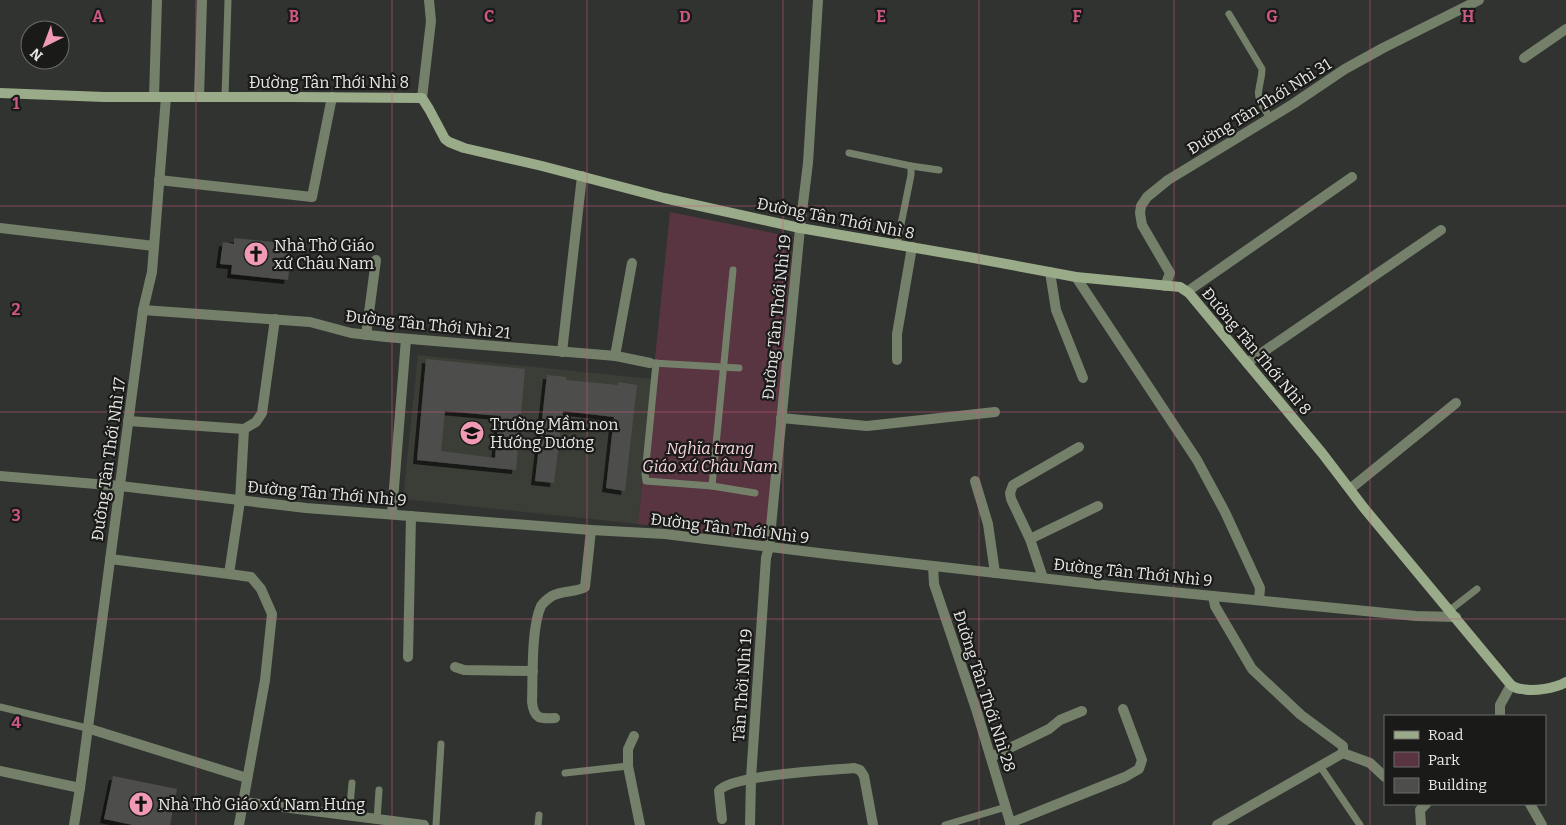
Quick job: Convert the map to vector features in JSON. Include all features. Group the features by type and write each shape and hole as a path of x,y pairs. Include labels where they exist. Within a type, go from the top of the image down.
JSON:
{"street":[{"path":"154,97 157,0"},
{"path":"199,97 202,0"},
{"path":"422,98 431,21 429,0"},
{"name":"Đường Tân Thới Nhì 19","path":"769,547 808,164 818,0"},
{"name":"Đường Tân Thới Nhì 31","path":"1165,286 1170,272 1142,225 1141,206 1147,198 1168,180 1270,118 1345,69 1478,0"},
{"path":"1524,58 1566,29"},
{"name":"Đường Tân Thới Nhì 8","path":"0,93 52,96 422,98 430,109 438,128 449,142 464,148 664,198 800,228 1076,277 1180,287 1188,293 1322,453 1498,672 1511,685"},
{"name":"Đường Tân Thới Nhì 17","path":"74,825 143,310 152,272 166,97"},
{"path":"159,180 312,197 332,97"},
{"path":"562,352 582,176"},
{"path":"1188,293 1191,289 1352,177"},
{"path":"0,228 154,246"},
{"path":"1247,363 1440,230"},
{"path":"897,360 897,334 912,247"},
{"path":"366,335 376,260"},
{"path":"615,356 632,263"},
{"path":"1050,272 1056,310 1083,378"},
{"path":"1076,277 1197,460 1225,512 1260,588 1259,600"},
{"name":"Đường Tân Thới Nhì 21","path":"143,310 310,322 366,335 615,356 653,363"},
{"path":"128,421 244,429 256,422 262,412 275,320"},
{"path":"392,514 406,339"},
{"path":"1350,489 1456,403"},
{"path":"781,418 867,426 995,412"},
{"path":"229,574 240,501 244,429"},
{"path":"1043,578 1030,539 1011,499 1011,489 1013,485 1079,447"},
{"name":"Đường Tân Thới Nhì 9","path":"0,476 120,486 306,508 665,534 995,573 1416,616 1453,614"},
{"path":"974,482 988,524 995,573"},
{"path":"1030,539 1098,506"},
{"path":"408,658 411,516"},
{"path":"555,718 543,719 533,711 534,642 542,604 553,595 579,591 585,587 591,530"},
{"name":"Tân Thời Nhì 19","path":"750,825 751,778 766,558 769,547"},
{"path":"110,559 251,577 261,589 272,614 266,680 239,825"},
{"name":"Đường Tân Thới Nhì 28","path":"934,566 934,584 991,756 1011,824"},
{"path":"1213,596 1215,606 1252,669 1301,715 1343,746 1343,753"},
{"path":"455,667 464,670 533,671"},
{"path":"1500,715 1500,706 1511,685 1531,690 1566,682"},
{"path":"1011,824 1125,777 1139,769 1142,760 1123,709"},
{"path":"991,756 1050,729 1060,720 1082,711"},
{"path":"87,728 247,778"},
{"path":"634,736 628,749 628,766 640,825"},
{"path":"1216,825 1343,753 1370,762 1384,776"},
{"path":"722,819 719,791 724,786 751,778 854,768 860,770 864,776 873,825"},
{"path":"0,771 80,788"},
{"path":"243,802 424,825"},
{"path":"1531,805 1542,825"},
{"path":"1420,806 1421,825"}],"lane":[{"path":"225,97 228,0"},
{"path":"1229,14 1262,69 1258,98 1270,118"},
{"path":"849,154 939,170"},
{"path":"897,244 911,175 911,166"},
{"path":"712,486 733,270"},
{"path":"740,368 653,363 644,479 650,482 712,486 755,493"},
{"path":"1453,614 1477,589"},
{"path":"0,707 87,728"},
{"path":"436,825 441,744"},
{"path":"565,773 628,766"},
{"path":"1320,766 1360,825"},
{"path":"349,816 352,783"},
{"path":"377,820 379,790"},
{"path":"945,825 1006,807"},
{"path":"538,825 539,815"}],"shaded area":[{"path":"418,355 652,379 638,524 403,499"}],"green space":[{"name":"Nghĩa trang Giáo xứ Châu Nam","path":"670,212 793,237 768,541 638,524"}],"building":[{"name":"Nhà Thờ Giáo xứ Châu Nam","path":"234,238 292,244 288,280 231,274 232,265 220,264 223,242 234,244"},
{"path":"426,359 525,369 516,470 417,460","holes":["445,411 499,416 495,458 441,451"]},
{"path":"547,375 566,377 566,380 618,385 618,382 637,385 625,491 606,488 614,417 563,411 554,483 535,481"},
{"name":"Nhà Thờ Giáo xứ Nam Hưng","path":"113,776 177,789 170,825 133,825 104,819"}],"place":[{"name":"Nhà Thờ Giáo xứ Châu Nam","path":"256,254"},
{"name":"Trường Mầm non Hướng Dương","path":"472,433"},
{"name":"Nhà Thờ Giáo xứ Nam Hưng","path":"141,804"}]}
